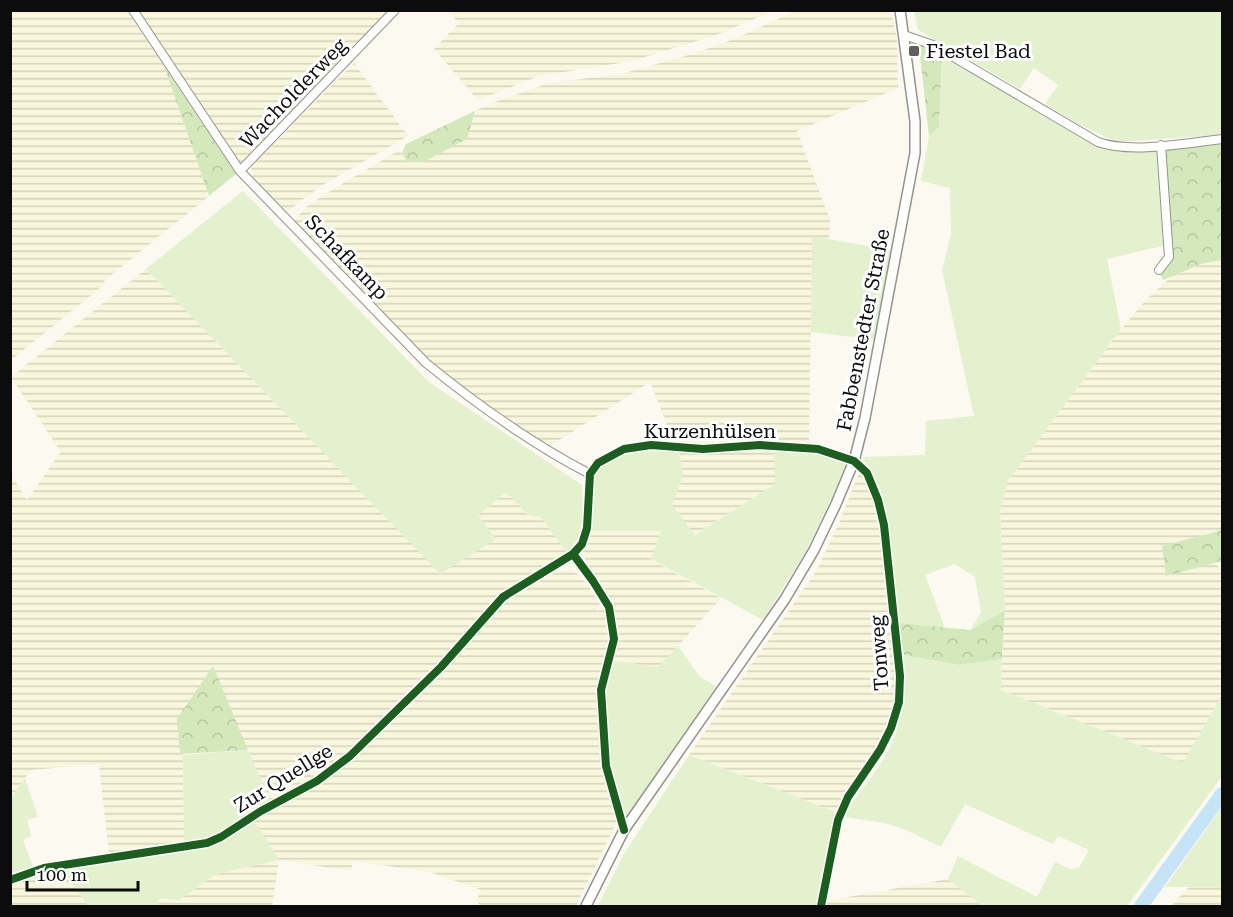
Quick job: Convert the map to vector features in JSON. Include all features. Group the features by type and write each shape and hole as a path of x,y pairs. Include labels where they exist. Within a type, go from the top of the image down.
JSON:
{"street":[{"name":"Schafkamp","path":"133,10 240,171 426,363 453,385 562,459 590,474"},
{"name":"Wacholderweg","path":"240,171 395,10"},
{"name":"Fabbenstedter Straße","path":"586,906 624,830 785,599 814,550 854,460 875,370 915,153 915,121 900,10"},
{"path":"904,35 933,45 1098,142 1111,147 1129,148 1222,140"},
{"path":"1160,270 1168,257 1161,145"},
{"name":"Kurzenhülsen","path":"590,474 598,463 624,449 651,445 703,449 760,445 818,449 854,460"},
{"name":"Tonweg","path":"821,906 838,820 848,797 884,743 899,702 900,676 884,525 878,500 867,473 854,460"},
{"path":"590,474 587,528 582,544 573,554 594,581 609,607 614,639 601,690 606,766 624,830"},
{"name":"Zur Quellge","path":"10,880 44,868 207,843 221,837 261,811 298,793 350,756 441,667 503,597 573,554"}],"shaded area":[{"path":"11,11 127,11 164,66 209,196 11,360"},
{"path":"137,11 391,11 247,162 238,162"},
{"path":"447,11 773,11 719,34 632,61 539,76 478,100 434,49 459,23"},
{"path":"795,11 891,11 897,39 898,88 797,131 830,220 829,239 812,237 809,445 675,445 650,382 547,448 428,361 294,221 306,207 322,196 398,151 402,153 407,162 466,139 475,111 492,103 549,83 621,74 696,53 739,37"},
{"path":"354,63 408,136 319,187 287,212 253,178 251,167"},
{"path":"1222,260 1222,530 1162,547 1166,576 1212,563 1222,568 1222,695 1183,763 1001,690 1005,610 1000,510 1008,481 1121,329 1147,299 1171,277 1201,264"},
{"path":"146,269 440,573 495,538 478,515 506,491 528,515 541,517 567,553 500,597 438,666 346,756 314,779 270,801 212,667 180,754 183,755 184,841 109,853 99,764 31,770 11,798 11,475 27,500 61,452 11,377"},
{"path":"775,449 775,484 694,535 672,505 683,476 679,452"},
{"path":"860,470 874,501 880,528 890,611 895,678 894,703 887,727 876,748 835,812 689,755 817,570"},
{"path":"592,531 661,531 651,560 721,598 659,667 606,660 599,689 598,705 601,767 617,821 576,906 482,906 476,902 481,890 430,872 353,861 351,871 279,860 253,819 319,784 370,744 516,594 554,573 572,569 588,585 600,604 596,613 607,600 586,563 583,551"},
{"path":"279,860 272,906 158,906 159,898 179,900 216,874"},
{"path":"34,874 36,879 68,877 88,906 11,906 11,882"},
{"path":"948,879 983,906 825,906 826,901"},
{"path":"1189,887 1222,887 1222,906 1171,906"}],"green space":[{"path":"914,11 1222,11 1222,135 1116,142 1045,104 1058,85 1034,68 1020,89 918,30"},
{"path":"919,46 929,46 942,54 939,127 929,136"},
{"path":"942,54 1091,143 1109,150 1124,152 1159,149 1166,245 1107,259 1121,329 1008,481 1000,510 1005,610 971,630 981,612 975,577 955,564 925,575 945,628 898,623 887,524 863,457 925,455 926,421 974,416 942,270 951,234 950,188 921,181 929,136 939,127"},
{"path":"164,66 236,174 209,196"},
{"path":"475,111 467,139 423,162 407,162 402,153 406,144"},
{"path":"1222,144 1222,260 1201,264 1163,280 1160,274 1170,259 1163,150"},
{"path":"243,191 429,382 582,485 581,530 567,553 541,517 528,515 506,492 478,515 496,539 440,574 146,269"},
{"path":"812,236 895,251 878,340 811,332"},
{"path":"775,449 818,453 849,462 806,551 763,620 651,559 661,531 592,531 595,476 600,467 619,455 657,451 679,452 683,476 672,505 695,535 775,484"},
{"path":"1222,530 1222,561 1166,576 1162,546"},
{"path":"1005,610 1002,659 959,665 904,655 898,623 971,630"},
{"path":"678,646 700,677 719,688 626,821 617,821 602,774 598,740 599,700 606,660 658,667"},
{"path":"904,655 959,665 1002,659 1001,690 1183,763 1222,695 1222,776 1127,906 983,906 948,879 958,856 1037,897 1055,862 1070,869 1079,868 1089,850 1058,836 1053,844 965,804 941,847 906,830 885,823 844,817 893,740 902,704"},
{"path":"213,666 248,750 180,754 177,719"},
{"path":"248,750 270,801 209,838 184,841 183,755"},
{"path":"689,755 835,812 816,906 598,906 625,852"},
{"path":"25,778 38,817 27,820 31,836 23,840 33,867 11,874 11,798"},
{"path":"1222,807 1222,887 1165,887"},
{"path":"253,819 279,860 216,874 179,900 159,898 158,906 88,906 68,877 36,879 34,874 44,869 207,845"}],"waterway":[{"path":"1141,906 1222,794"}],"cycle path":[{"path":"624,830 606,766 601,690 614,639 609,607 573,554 582,544 587,528 590,474 598,463 624,449 651,445 703,449 760,445 818,449 854,461 867,473 878,500 884,525 900,676 899,702 891,728 880,750 848,797 838,820 821,906"},
{"path":"10,880 44,868 207,843 221,837 261,811 317,781 350,756 441,667 503,597 573,554"}],"place":[{"name":"Fiestel Bad","path":"914,51"}]}
